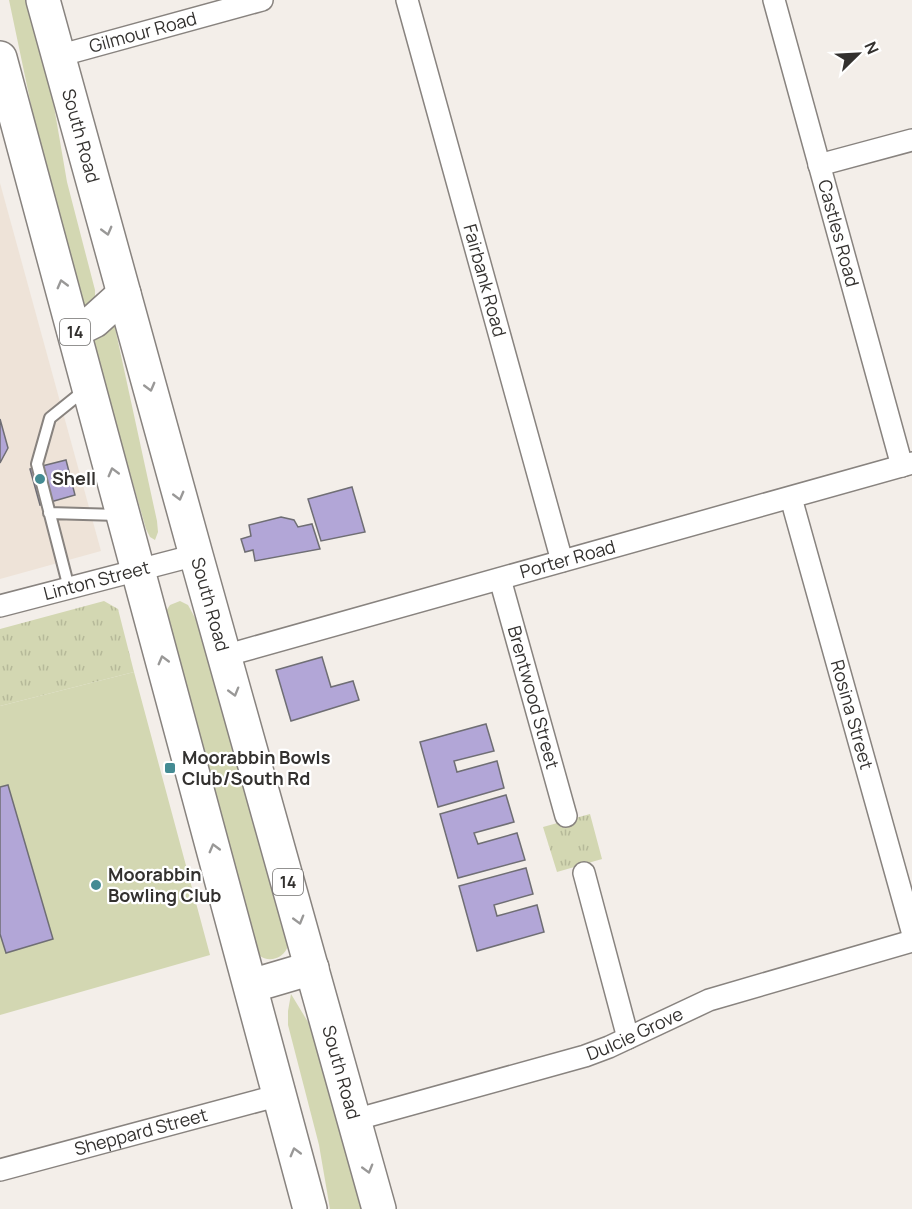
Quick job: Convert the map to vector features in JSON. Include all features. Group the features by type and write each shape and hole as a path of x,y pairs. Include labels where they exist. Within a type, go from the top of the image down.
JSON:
{"highway":[{"name":"South Road","path":"43,0 195,555 379,1209"},
{"name":"14","path":"0,58 310,1209"},
{"path":"74,331 94,321 124,294"},
{"path":"251,986 312,968"}],"street":[{"name":"Gilmour Road","path":"58,56 262,0"},
{"name":"Fairbank Road","path":"407,0 562,561"},
{"name":"Castles Road","path":"774,0 819,165 907,464"},
{"path":"819,165 912,140"},
{"name":"Porter Road","path":"224,656 907,464"},
{"name":"Rosina Street","path":"791,498 912,931"},
{"name":"Linton Street","path":"0,606 195,555"},
{"name":"Brentwood Street","path":"500,579 566,816"},
{"path":"584,873 628,1038"},
{"name":"Dulcie Grove","path":"354,1120 585,1056 709,1000 912,941"},
{"name":"Sheppard Street","path":"0,1170 280,1095"}],"lane":[{"path":"69,588 37,464 50,418 89,387"},
{"path":"49,513 124,515"}],"shaded area":[{"name":"Shell","path":"0,183 101,551 0,579"}],"green space":[{"path":"9,0 28,0 51,89 67,182 95,290 95,300 86,318 43,162"},
{"path":"112,314 157,521 158,532 155,540 150,537 146,529 91,337"},
{"path":"104,601 118,609 134,672 0,706 0,629"},
{"path":"180,601 188,605 200,627 288,946 283,954 276,958 267,959 259,955 166,611 170,605"},
{"name":"Moorabbin Bowling Club","path":"134,672 210,955 0,1015 0,706"},
{"path":"590,814 602,859 557,872 543,827"},
{"path":"291,994 308,1022 319,1054 362,1209 330,1209 319,1145 288,1025"}],"building":[{"path":"0,419 8,448 0,463"},
{"path":"66,460 75,495 40,505 30,469"},
{"path":"352,487 365,532 321,541 308,499"},
{"path":"281,517 294,520 298,527 312,524 320,549 255,561 253,550 245,552 241,539 251,536 249,525"},
{"path":"322,657 331,687 353,681 359,700 291,721 276,670"},
{"path":"486,724 494,751 454,761 457,772 497,761 504,788 438,807 420,742"},
{"path":"8,785 53,939 6,953 0,934 0,787"},
{"path":"506,795 514,822 474,833 478,844 517,833 525,860 458,878 440,814"},
{"path":"526,868 533,894 494,905 497,916 537,905 544,932 477,951 459,886"}],"place":[{"name":"Shell","path":"40,479"},
{"name":"Moorabbin Bowls Club/South Rd","path":"170,768"},
{"name":"Moorabbin Bowling Club","path":"96,885"}]}
